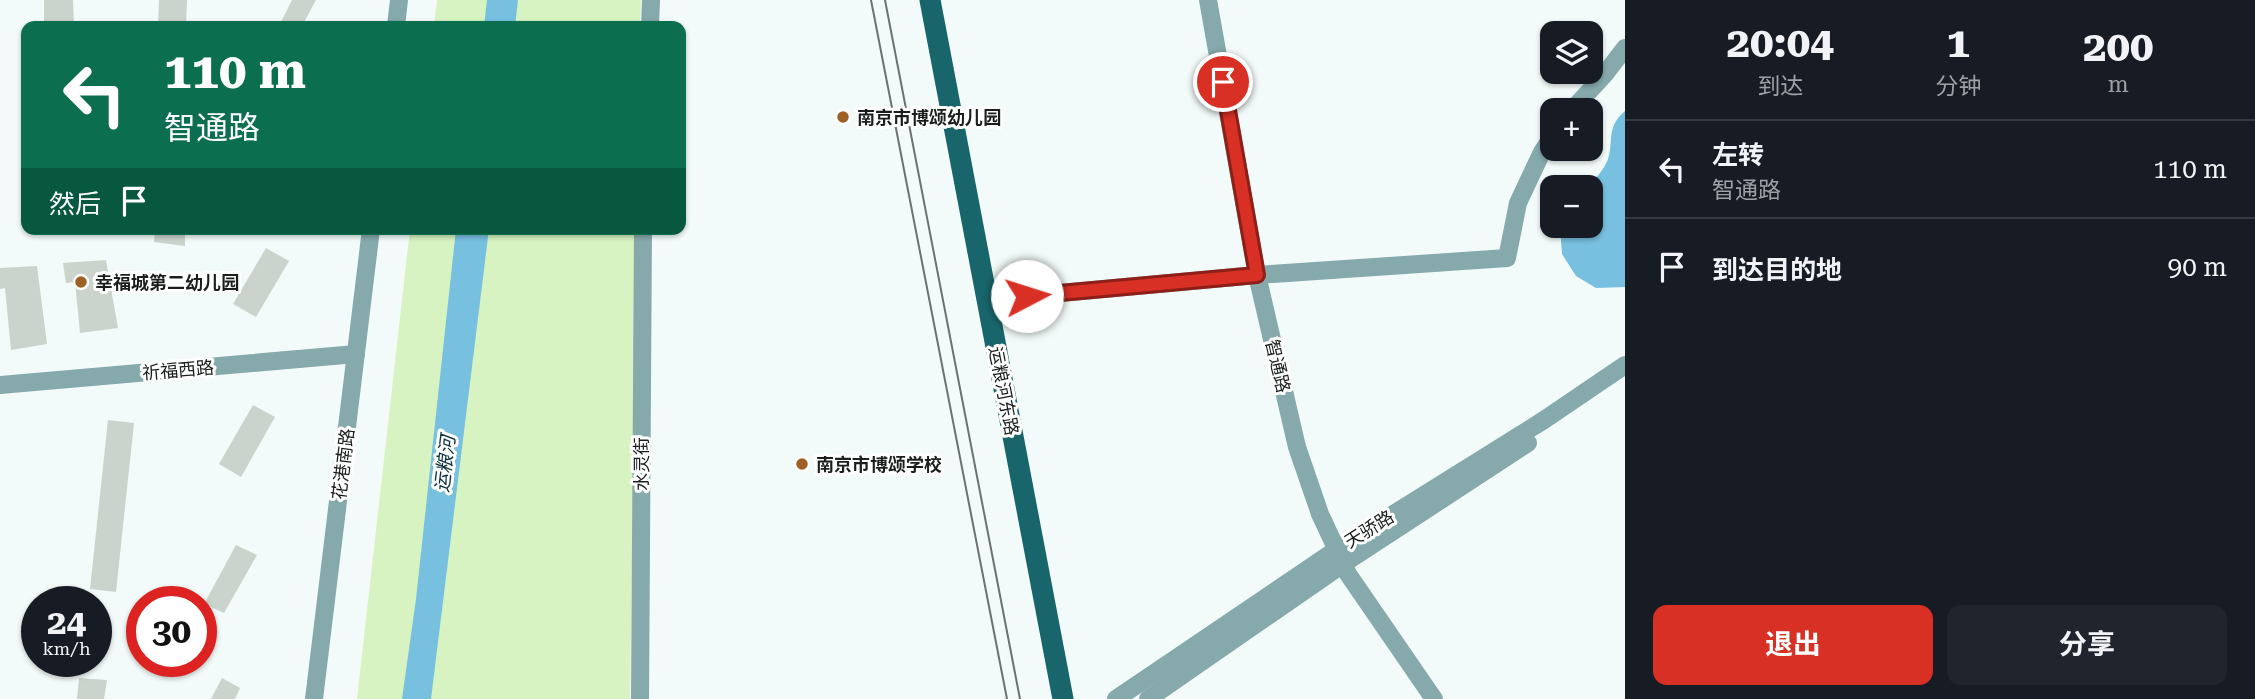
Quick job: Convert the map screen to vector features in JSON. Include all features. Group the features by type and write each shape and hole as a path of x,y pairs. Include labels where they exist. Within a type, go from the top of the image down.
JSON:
{"main road":[{"name":"运粮河东路","path":"930,0 1063,699"}],"street":[{"path":"397,21 399,0"},
{"path":"650,21 651,0"},
{"name":"智通路","path":"1208,0 1257,275 1297,447 1320,514 1340,557 1434,699"},
{"path":"1583,98 1625,48"},
{"path":"1027,296 1257,275 1507,258 1518,203 1540,156"},
{"name":"花港南路","path":"314,699 370,235"},
{"name":"水灵街","path":"640,699 643,235"},
{"name":"祈福西路","path":"0,385 356,354"},
{"name":"天骄路","path":"1148,699 1340,557 1625,366"},
{"name":"天骄路","path":"1116,699 1625,380"}],"green space":[{"path":"437,0 641,0 640,21 435,21"},
{"path":"409,235 637,235 630,699 357,699"}],"water":[{"path":"487,0 518,0 516,21 485,21"},
{"path":"1625,111 1625,287 1596,288 1576,276 1562,254 1561,238 1603,238 1603,175 1598,175 1610,152 1613,128"},
{"name":"运粮河","path":"455,235 488,235 431,699 402,699 416,599"}],"building":[{"path":"44,0 73,0 74,21 44,21"},
{"path":"159,0 187,0 186,21 158,21"},
{"path":"292,0 316,0 305,21 282,21"},
{"path":"155,235 185,235 185,246 154,242"},
{"path":"266,248 289,261 256,317 233,304"},
{"path":"106,260 118,328 80,333 75,282 66,283 63,263"},
{"path":"37,266 47,344 11,350 5,288 0,289 0,268"},
{"path":"253,405 275,417 241,477 219,464"},
{"path":"108,420 134,423 116,592 112,592 112,586 90,586"},
{"path":"236,545 257,555 224,613 217,610 217,586 214,586"},
{"path":"79,678 107,680 104,699 77,699"},
{"path":"222,678 240,688 235,699 211,699"}],"tram line":[{"path":"871,0 1007,699"},
{"path":"885,0 1020,699"}],"place":[{"name":"南京市博颂幼儿园","path":"843,117"},
{"name":"幸福城第二幼儿园","path":"81,282"},
{"name":"南京市博颂学校","path":"802,464"}],"route":[{"path":"1027,296 1257,275 1223,82"}]}
